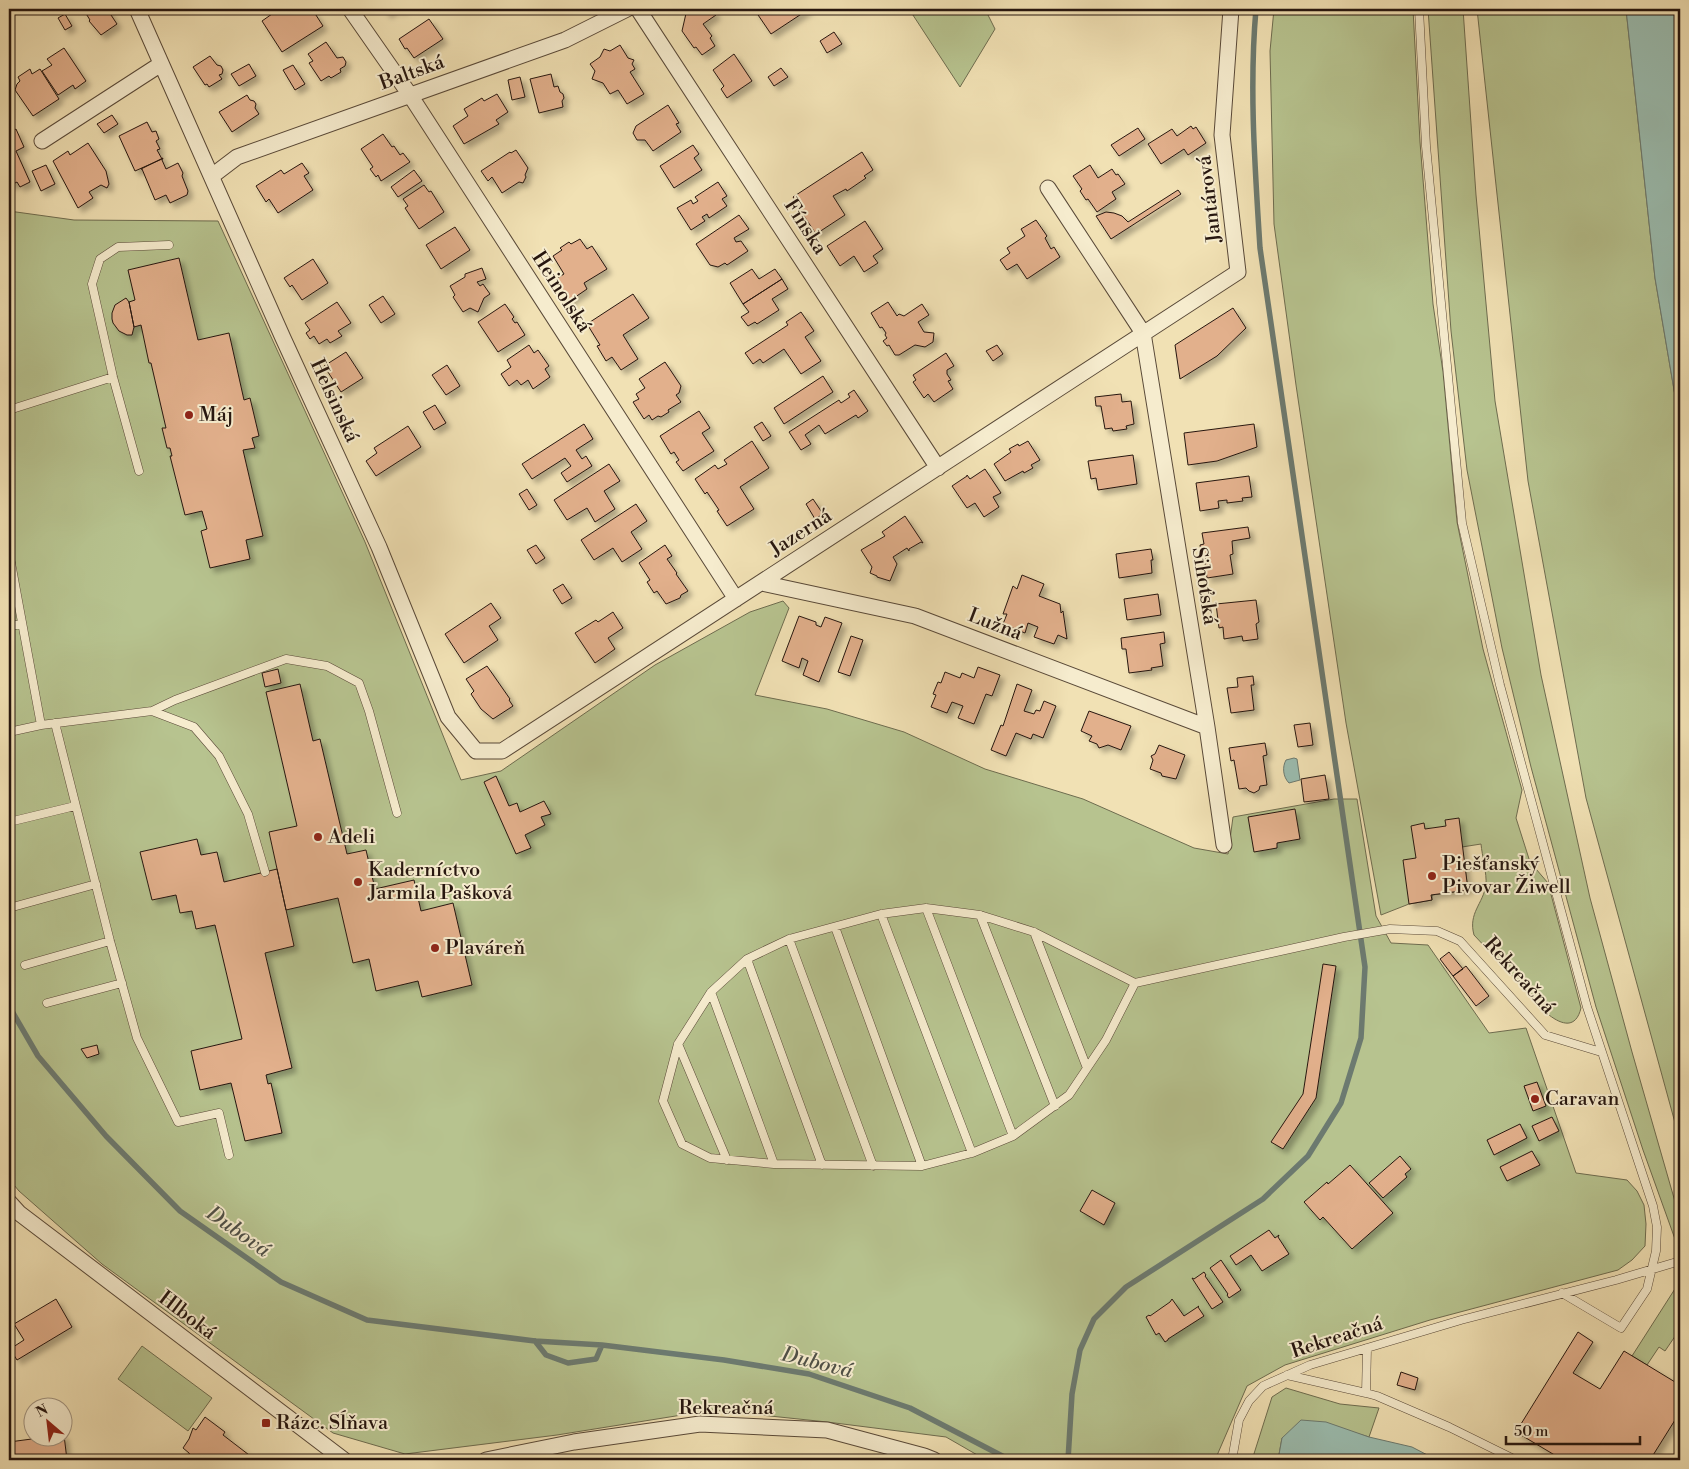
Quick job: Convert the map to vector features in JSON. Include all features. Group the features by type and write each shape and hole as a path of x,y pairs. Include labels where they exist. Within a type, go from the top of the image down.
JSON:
{"street":[{"name":"Helsinská","path":"137,9 283,338 379,547 448,717 476,751"},
{"name":"Heinolská","path":"350,9 410,95 736,599"},
{"name":"Baltská","path":"212,176 237,157 565,40 627,9"},
{"name":"Fínska","path":"638,9 938,468"},
{"name":"Jantárová","path":"1144,333 1238,272 1222,135 1231,9"},
{"path":"42,141 160,64"},
{"path":"1048,188 1144,333"},
{"name":"Jazerná","path":"476,751 502,751 1144,333"},
{"name":"Sihoťská","path":"1144,333 1224,845"},
{"name":"Lužná","path":"762,583 915,616 1207,727"},
{"name":"Hlboká","path":"9,1202 18,1213 344,1460"},
{"name":"Rekreačná","path":"486,1460 574,1442 700,1424 827,1430 934,1460"}],"lane":[{"path":"1419,9 1426,146 1462,523 1500,685 1587,1007 1653,1206 1657,1227 1656,1251 1647,1289 1621,1328 1562,1293"},
{"path":"139,471 113,377 92,284 100,259 118,247 169,245"},
{"path":"9,410 113,377"},
{"path":"9,552 41,725"},
{"path":"9,626 22,624"},
{"path":"9,732 55,723 152,712 175,700 286,659 327,666 359,683 369,711 397,813"},
{"path":"152,712 194,727 219,756 248,814 265,872"},
{"path":"55,723 110,941 137,1038 178,1122 219,1113 229,1155"},
{"path":"9,822 75,806"},
{"path":"9,908 96,884"},
{"path":"926,908 1013,1136"},
{"path":"926,908 980,915 1034,932 1135,983 1106,1040 1070,1095 1013,1136 972,1153 922,1166 822,1166 727,1160 710,1158 682,1144 663,1102 678,1044 711,992 747,959 789,939 881,914 926,908"},
{"path":"881,914 972,1153"},
{"path":"980,915 1055,1106"},
{"path":"836,927 922,1166"},
{"name":"Rekreačná","path":"1135,983 1344,937 1390,929 1437,931 1460,941 1545,1035 1601,1052"},
{"path":"1034,932 1087,1068"},
{"path":"789,939 873,1166"},
{"path":"25,965 110,941"},
{"path":"747,959 822,1166"},
{"path":"47,1003 122,983"},
{"path":"711,992 774,1164"},
{"path":"678,1044 727,1160"},
{"name":"Rekreačná","path":"1232,1460 1239,1420 1249,1402 1263,1386 1287,1375 1310,1365 1461,1320 1616,1280 1680,1261"},
{"path":"1366,1393 1367,1348"},
{"path":"1287,1375 1377,1396 1516,1460"}],"green space":[{"path":"909,9 985,9 995,29 960,87"},
{"path":"1274,9 1413,9 1420,142 1433,304 1443,372 1457,522 1483,649 1522,790 1516,818 1530,862 1548,883 1581,1008 1579,1015 1572,1022 1564,1023 1549,1015 1474,935 1474,915 1486,885 1481,844 1462,847 1468,890 1432,895 1432,900 1409,904 1381,915 1346,723 1274,224 1270,51"},
{"path":"1428,9 1463,9 1476,195 1495,401 1541,675 1590,898 1680,1219 1680,1253 1643,1150 1596,1007 1531,767 1502,648 1467,470 1451,331"},
{"path":"1477,9 1626,9 1655,278 1680,425 1680,1141 1586,798 1528,481"},
{"path":"9,211 74,220 218,221 365,542 461,780 501,771 655,665 750,612 783,601 789,608 755,695 827,709 904,732 985,769 1083,799 1194,848 1228,854 1233,817 1334,799 1357,799 1376,916 1391,943 1428,945 1489,1033 1526,1028 1576,1173 1627,1180 1637,1191 1644,1205 1646,1224 1645,1246 1632,1260 1618,1270 1430,1320 1285,1365 1247,1386 1215,1460 986,1460 946,1437 713,1410 557,1435 405,1454 333,1433 102,1264 19,1191 9,1179"},
{"path":"1680,1281 1680,1329 1665,1351 1659,1347 1647,1365 1632,1356"},
{"path":"142,1346 212,1398 188,1431 118,1379"},
{"path":"1286,1388 1340,1404 1379,1408 1369,1437 1349,1431 1282,1438 1278,1460 1252,1460 1272,1397"}],"shaded area":[{"path":"1626,9 1680,9 1680,425 1655,278"},
{"path":"1297,759 1300,780 1289,783 1284,775 1284,766 1286,760"},
{"path":"1301,1420 1326,1422 1369,1437 1412,1447 1437,1460 1278,1460 1282,1438"}],"building":[{"path":"90,9 107,9 117,24 101,35 89,21 85,12"},
{"path":"279,9 282,9 284,12 290,9 307,9 310,14 314,12 323,26 282,52 262,21"},
{"path":"383,9 394,9 387,14"},
{"path":"687,9 712,9 716,15 703,24 712,36 710,38 715,46 702,55 696,47 694,48 682,31"},
{"path":"754,9 809,9 771,34"},
{"path":"65,14 72,26 65,30 58,18"},
{"path":"429,19 443,39 414,58 399,39"},
{"path":"834,32 842,44 827,53 820,41"},
{"path":"326,42 337,58 343,57 346,62 345,66 340,69 341,72 321,81 309,63 313,61 308,54"},
{"path":"620,45 628,58 634,60 632,64 635,69 630,72 644,94 627,104 618,90 610,94 603,83 592,79 595,71 590,64 600,57 604,49 610,51"},
{"path":"64,48 86,81 75,89 73,85 58,95 42,71 52,65 47,59"},
{"path":"734,54 752,81 727,98 721,89 724,86 713,70"},
{"path":"210,56 223,70 222,74 219,75 222,79 209,87 207,84 205,85 193,67"},
{"path":"249,64 256,76 239,86 231,74"},
{"path":"293,65 305,84 295,90 283,70"},
{"path":"781,68 788,77 774,86 768,77"},
{"path":"30,69 32,74 40,69 59,99 33,116 15,90 20,81 18,77"},
{"path":"551,74 554,87 558,86 563,94 563,107 539,113 530,79"},
{"path":"520,77 525,97 512,100 508,80"},
{"path":"497,94 508,112 496,120 499,124 464,144 453,126 468,116 464,109 482,98 484,101"},
{"path":"247,95 256,104 255,108 259,114 232,132 219,112"},
{"path":"668,105 679,123 676,124 681,132 653,151 645,140 637,140 633,133 636,126"},
{"path":"112,115 118,124 104,133 97,124"},
{"path":"147,122 152,132 156,131 159,139 156,141 160,149 157,150 162,159 135,171 119,136"},
{"path":"1191,126 1193,129 1196,127 1206,143 1188,155 1184,149 1161,164 1148,144 1172,129 1177,136"},
{"path":"1138,128 1145,139 1119,156 1111,145"},
{"path":"16,129 24,147 16,151 30,182 20,187 17,182 9,186 9,133"},
{"path":"383,134 392,147 394,146 400,155 403,153 410,162 381,181 378,175 376,177 370,169 373,167 361,149"},
{"path":"88,143 106,171 109,184 107,188 101,185 89,192 93,198 78,208 53,161 68,151 70,155"},
{"path":"693,145 699,154 694,158 702,170 674,188 660,166"},
{"path":"516,150 528,168 526,177 523,183 519,182 502,193 492,177 488,181 481,171"},
{"path":"862,152 873,170 864,176 866,178 847,191 846,189 833,196 845,215 816,234 800,210 804,207 802,204 799,206 793,197"},
{"path":"163,158 166,169 178,163 188,191 187,195 170,203 166,195 155,200 141,169"},
{"path":"302,163 309,173 304,176 313,190 278,213 269,199 266,202 256,186 281,170 284,174"},
{"path":"46,165 55,184 41,191 32,171"},
{"path":"1090,165 1098,178 1112,169 1125,184 1112,192 1116,199 1097,212 1080,191 1082,189 1073,176"},
{"path":"414,170 422,181 398,197 391,187"},
{"path":"718,182 727,196 722,199 727,206 709,218 707,214 702,217 705,221 691,230 677,208 691,200 693,204 698,201 695,197"},
{"path":"424,185 429,192 431,191 444,212 419,229 405,208 408,206 403,199"},
{"path":"1178,190 1181,194 1111,239 1096,216 1106,212 1114,213 1122,216 1128,222"},
{"path":"739,215 749,229 734,238 736,242 741,241 748,251 727,265 725,263 718,267 710,265 696,244"},
{"path":"1036,220 1047,236 1045,238 1051,249 1054,247 1060,257 1027,279 1017,264 1007,270 1000,260 1010,253 1007,248 1025,236 1021,229"},
{"path":"865,221 883,249 873,256 878,263 864,272 854,256 840,266 827,246"},
{"path":"455,227 470,250 441,269 426,245"},
{"path":"580,239 587,249 592,246 607,269 584,283 587,289 568,302 557,287 561,284 556,279 564,274 553,256 569,242 571,244"},
{"path":"179,258 198,340 229,333 244,400 250,398 259,436 252,438 255,448 243,450 263,536 246,540 250,559 210,568 201,531 207,529 202,511 185,515 170,456 172,456 170,448 167,448 162,428 166,428 151,363 149,363 141,325 134,327 129,302 135,300 128,270"},
{"path":"313,259 328,283 302,300 292,285 290,287 284,278"},
{"path":"482,268 486,279 477,282 480,286 483,284 490,294 484,298 478,312 470,308 463,312 453,297 455,295 450,286 465,277 465,274"},
{"path":"752,269 759,279 775,269 782,279 743,304 730,283"},
{"path":"782,279 788,289 772,299 779,310 757,324 755,322 748,326 741,317 749,312 743,304"},
{"path":"633,294 649,318 623,335 638,359 621,370 612,357 606,361 597,346 600,345 587,324"},
{"path":"383,296 395,314 381,323 369,305"},
{"path":"126,298 129,302 134,327 132,335 119,331 112,319 115,305"},
{"path":"337,302 351,323 338,331 342,336 330,343 327,339 319,344 314,336 310,339 306,333 310,330 305,323"},
{"path":"888,302 897,316 899,314 904,316 922,304 929,315 918,322 924,332 934,333 933,342 925,347 915,345 899,355 895,355 889,345 887,346 883,341 887,338 886,333 882,327 880,328 871,313"},
{"path":"505,304 514,317 512,319 515,323 517,322 525,335 498,352 478,322"},
{"path":"1233,308 1246,328 1217,356 1180,379 1175,345"},
{"path":"801,312 814,331 805,337 821,361 801,374 784,349 763,363 760,359 753,364 745,353 788,325 786,322"},
{"path":"529,345 534,353 538,350 549,366 545,369 550,377 533,389 528,380 521,385 517,380 509,386 501,374 511,367 507,360"},
{"path":"997,345 1003,354 993,361 986,351"},
{"path":"346,352 363,378 341,392 324,366"},
{"path":"946,353 954,366 947,370 951,380 948,381 953,389 934,402 928,394 924,398 913,382 916,380 913,375"},
{"path":"665,362 681,386 679,393 676,395 681,402 661,417 658,416 652,420 649,415 644,419 633,402 639,399 636,394 645,388 639,379"},
{"path":"447,365 460,386 446,395 432,375"},
{"path":"823,376 833,392 784,424 774,408"},
{"path":"854,390 868,411 858,418 856,415 825,434 819,425 805,435 811,444 801,450 789,432 839,400 841,403 850,397 848,394"},
{"path":"1121,394 1122,402 1131,401 1134,424 1126,426 1127,429 1113,431 1112,428 1105,429 1101,406 1096,406 1095,397"},
{"path":"435,405 446,423 434,430 423,412"},
{"path":"699,411 710,428 702,433 714,451 683,471 676,462 679,460 674,452 671,454 660,436"},
{"path":"762,422 771,436 763,441 754,427"},
{"path":"584,424 593,439 576,450 582,459 586,456 592,466 567,482 561,473 571,466 565,458 532,479 522,464"},
{"path":"1254,424 1257,447 1217,461 1188,465 1184,433"},
{"path":"408,426 421,447 376,476 366,461 377,453 374,448"},
{"path":"752,441 769,468 740,487 754,509 727,526 707,492 705,494 695,479 715,465 718,469 727,464 724,460"},
{"path":"1028,441 1040,460 1031,465 1033,468 1005,481 994,464 1011,452 1009,449"},
{"path":"1133,455 1137,484 1098,490 1096,478 1091,479 1088,461"},
{"path":"609,464 620,481 604,491 615,509 595,522 587,508 567,520 554,500"},
{"path":"985,469 1001,493 993,497 999,507 984,517 975,503 967,508 952,486 967,475 970,479"},
{"path":"1249,476 1252,497 1242,498 1243,501 1227,503 1227,500 1218,501 1219,508 1200,511 1196,483"},
{"path":"527,489 537,505 529,510 519,494"},
{"path":"813,499 823,514 815,519 806,504"},
{"path":"636,504 647,521 631,532 642,549 622,562 613,548 594,560 581,540"},
{"path":"905,516 923,543 921,542 909,549 909,551 907,548 893,557 897,564 890,581 877,577 870,573 872,567 861,550 885,536 882,532"},
{"path":"1248,527 1250,538 1232,541 1233,554 1230,555 1233,574 1207,578 1206,558 1202,559 1200,545 1204,544 1202,533"},
{"path":"536,545 545,558 536,564 527,550"},
{"path":"665,545 672,556 667,559 688,591 681,595 680,598 666,604 657,591 654,593 647,582 650,580 639,563"},
{"path":"1151,549 1153,560 1151,560 1152,573 1119,578 1116,554"},
{"path":"1022,575 1044,584 1039,596 1060,604 1061,613 1063,611 1067,639 1058,635 1054,644 1034,637 1038,627 1028,623 1025,633 1003,624 1007,614 1003,614 1013,586 1017,589"},
{"path":"563,584 572,598 562,604 553,590"},
{"path":"1158,594 1161,615 1127,620 1124,599"},
{"path":"1256,600 1259,622 1256,624 1258,639 1243,641 1242,636 1224,639 1223,627 1219,628 1216,604"},
{"path":"491,603 501,618 489,626 498,640 464,663 445,634"},
{"path":"613,612 623,628 608,638 615,649 595,663 575,633"},
{"path":"799,616 816,622 816,625 821,627 825,617 842,623 819,682 803,675 808,661 802,658 799,668 782,661"},
{"path":"1164,632 1165,643 1160,644 1163,666 1151,668 1152,670 1129,673 1126,649 1122,649 1121,638"},
{"path":"851,636 863,640 850,676 838,672"},
{"path":"487,666 513,706 493,719 481,709 471,694 474,691 466,679"},
{"path":"978,667 1000,675 992,696 986,694 974,724 958,718 963,706 952,702 947,713 931,707 936,695 933,694 938,682 941,683 945,672 960,678 962,673 974,678"},
{"path":"278,669 281,683 265,687 262,673"},
{"path":"1253,676 1254,685 1251,685 1254,710 1231,713 1227,688 1238,687 1237,678"},
{"path":"300,684 313,741 320,739 347,854 366,850 375,889 414,880 421,911 453,903 472,985 422,997 418,981 376,991 369,959 353,963 338,898 286,910 269,832 297,826 266,692"},
{"path":"1017,684 1032,690 1024,711 1034,714 1036,710 1040,711 1044,701 1056,706 1043,738 1033,734 1031,739 1016,733 1006,756 991,750 1001,725 1003,726"},
{"path":"1089,711 1131,726 1121,750 1108,745 1099,748 1097,744 1089,741 1092,736 1081,731"},
{"path":"1310,723 1313,745 1298,747 1294,725"},
{"path":"1265,743 1267,755 1263,756 1267,785 1260,786 1259,790 1254,793 1246,788 1239,789 1234,760 1231,761 1229,748"},
{"path":"1159,745 1185,755 1176,779 1162,776 1161,773 1150,769 1153,760 1151,756 1155,754"},
{"path":"1325,775 1329,799 1304,802 1301,779"},
{"path":"496,776 509,806 517,803 520,812 544,801 551,814 541,817 545,825 525,835 531,848 516,854 484,782"},
{"path":"1295,809 1300,839 1277,843 1277,848 1254,852 1248,817"},
{"path":"1459,818 1468,890 1431,895 1432,900 1409,904 1403,860 1416,858 1411,826 1424,823 1425,829 1446,826 1445,820"},
{"path":"197,839 201,855 217,852 224,882 277,869 294,946 265,953 292,1068 266,1075 268,1084 271,1083 282,1133 245,1141 231,1083 200,1090 191,1051 242,1039 215,925 196,929 192,911 180,913 176,895 152,900 140,852"},
{"path":"1449,952 1463,969 1453,976 1440,959"},
{"path":"1323,964 1336,966 1316,1098 1283,1149 1271,1142 1303,1094"},
{"path":"1466,966 1489,996 1476,1006 1453,976"},
{"path":"97,1045 99,1054 87,1058 81,1049"},
{"path":"1537,1082 1546,1106 1533,1111 1524,1086"},
{"path":"1552,1117 1559,1131 1539,1141 1532,1126"},
{"path":"1520,1124 1527,1138 1494,1155 1487,1140"},
{"path":"1532,1151 1540,1165 1507,1181 1500,1167"},
{"path":"1400,1156 1411,1169 1405,1174 1407,1177 1383,1198 1369,1183"},
{"path":"1350,1165 1393,1213 1352,1249 1323,1217 1320,1220 1304,1202"},
{"path":"1092,1190 1115,1203 1104,1225 1080,1211"},
{"path":"1269,1230 1275,1238 1279,1235 1278,1237 1289,1254 1262,1271 1251,1255 1236,1265 1230,1256"},
{"path":"1221,1260 1241,1290 1229,1298 1210,1268"},
{"path":"1204,1272 1223,1302 1212,1309 1192,1278 1194,1279"},
{"path":"56,1299 72,1327 17,1360 10,1349 24,1340 14,1324"},
{"path":"1172,1299 1184,1316 1199,1306 1204,1316 1165,1342 1159,1333 1156,1335 1146,1317"},
{"path":"1578,1332 1593,1342 1573,1373 1600,1389 1624,1351 1680,1385 1680,1412 1650,1460 1563,1460 1516,1432"},
{"path":"1401,1372 1418,1378 1415,1390 1397,1385"},
{"path":"205,1417 225,1432 223,1435 253,1458 251,1460 193,1460 183,1448 193,1428 196,1430"},
{"path":"22,1440 22,1446 65,1446 67,1460 9,1460 9,1442"}],"waterway":[{"path":"1068,1460 1072,1394 1080,1350 1094,1319 1126,1287 1263,1199 1308,1156 1341,1103 1361,1038 1365,967 1260,248 1253,98 1256,9"},
{"name":"Dubová","path":"9,1006 38,1056 106,1136 180,1211 281,1282 367,1320 535,1341 602,1345 724,1360 809,1374 910,1408 1010,1460"},
{"name":"Dubová","path":"535,1341 546,1355 568,1363 596,1359 602,1345"}],"place":[{"name":"Máj","path":"189,415"},
{"name":"Adeli","path":"318,837"},
{"name":"Piešťanský Pivovar Žiwell","path":"1432,876"},
{"name":"Kaderníctvo Jarmila Pašková","path":"358,882"},
{"name":"Plaváreň","path":"435,948"},
{"name":"Caravan","path":"1535,1099"},
{"name":"Rázc. Sĺňava","path":"266,1423"}]}
